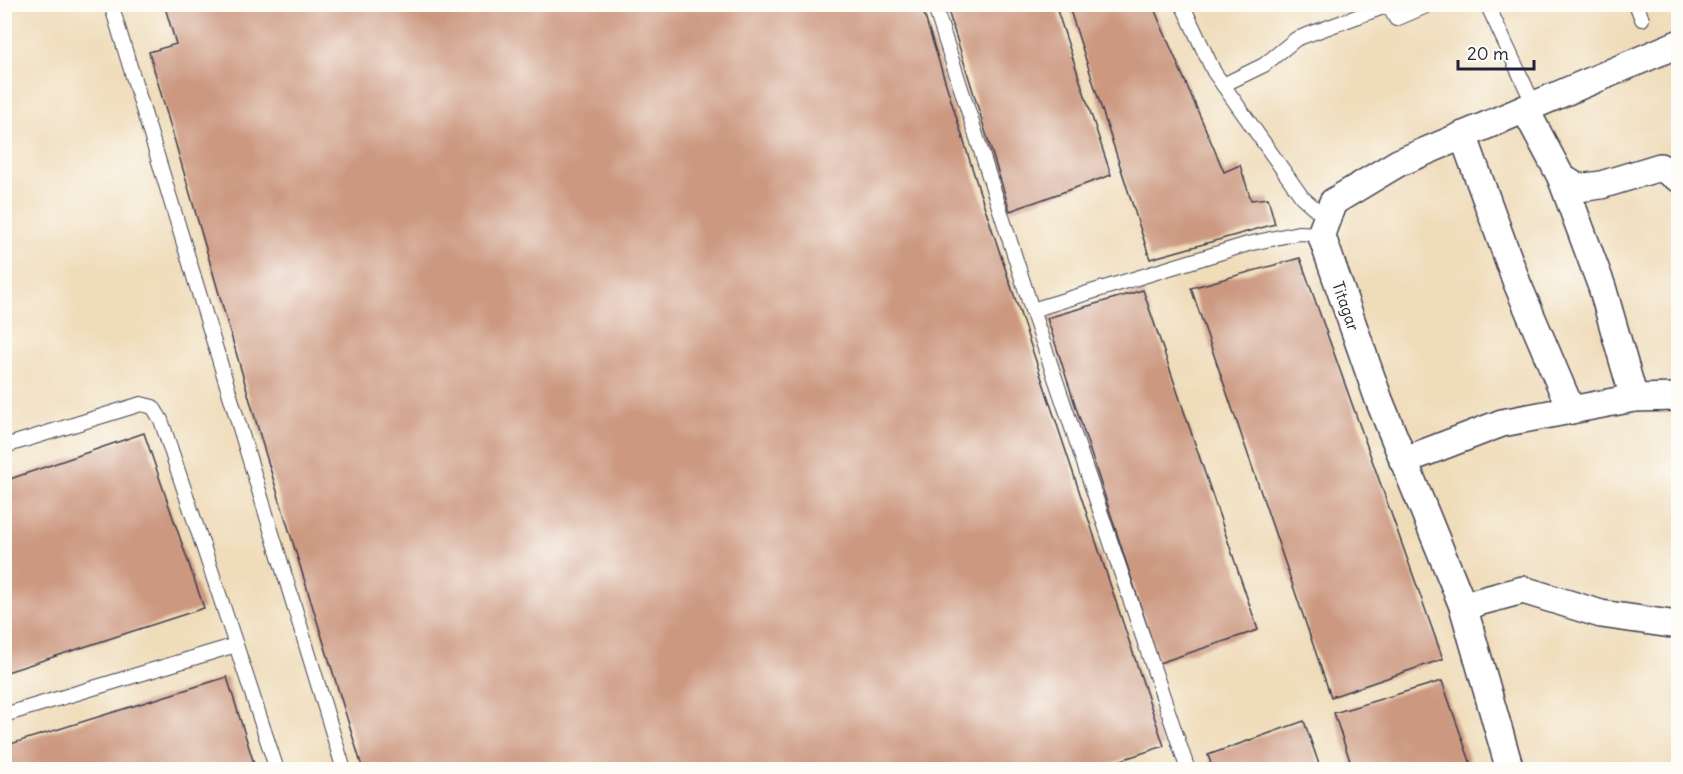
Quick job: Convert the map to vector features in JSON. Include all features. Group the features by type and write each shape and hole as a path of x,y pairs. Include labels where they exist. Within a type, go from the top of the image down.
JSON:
{"street":[{"path":"1324,226 1332,202 1398,163 1678,44"},
{"path":"1530,107 1561,177 1602,287 1634,398"},
{"path":"1463,135 1517,283 1571,410"},
{"path":"1561,177 1578,188 1601,185 1660,167 1678,178"},
{"name":"Titagar","path":"1324,226 1403,460 1463,606 1510,770"},
{"path":"1403,460 1502,423 1634,398 1678,397"},
{"path":"1463,606 1523,590 1601,614 1678,625"}],"lane":[{"path":"111,4 345,770"},
{"path":"934,4 1032,310 1188,770"},
{"path":"1032,310 1248,243 1298,234 1324,226 1223,85 1182,4"},
{"path":"1223,85 1264,65 1296,39 1388,5 1396,19 1431,4"},
{"path":"1487,4 1530,107"},
{"path":"1636,4 1642,19"},
{"path":"8,445 141,404 153,407 161,420 278,770"},
{"path":"4,715 236,645"}],"building":[{"path":"164,4 921,4 979,190 1164,746 1091,770 363,770 264,449 149,52 176,44"},
{"path":"946,4 1055,4 1111,175 1010,211"},
{"path":"1068,4 1152,4 1224,172 1240,165 1251,200 1268,198 1275,224 1150,259"},
{"path":"1300,258 1443,659 1331,697 1191,288"},
{"path":"1143,290 1258,630 1159,663 1047,318"},
{"path":"144,433 204,608 4,673 4,481"},
{"path":"227,677 256,770 4,770 4,746"},
{"path":"1442,681 1473,770 1353,770 1334,713"},
{"path":"1304,721 1321,770 1213,770 1208,755"}]}
